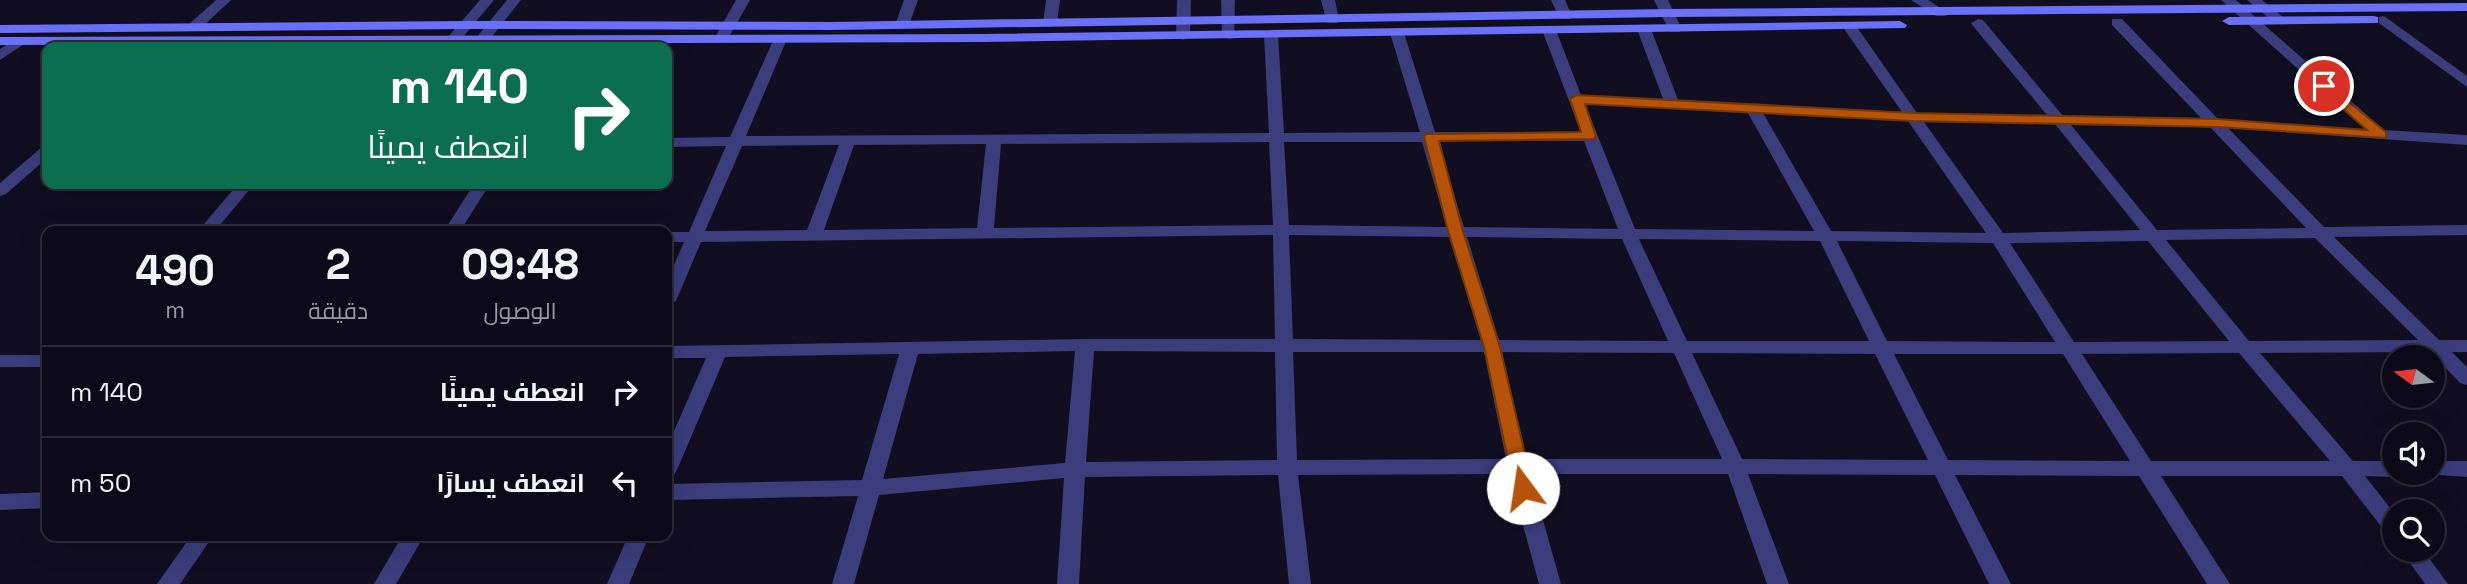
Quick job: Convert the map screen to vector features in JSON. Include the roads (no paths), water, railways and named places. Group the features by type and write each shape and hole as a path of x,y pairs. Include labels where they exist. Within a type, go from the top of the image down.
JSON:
{"main road":[{"path":"611,42 1183,36 1229,28 1332,20 1669,13 1941,13 2260,4 2467,7"},
{"path":"0,29 902,25 1183,20 1271,35 1979,23 2467,19"},
{"path":"0,41 69,42"},
{"path":"408,42 528,42"}],"street":[{"path":"194,27 224,0"},
{"path":"453,40 487,0"},
{"path":"481,41 514,0"},
{"path":"721,39 743,0"},
{"path":"902,25 911,0"},
{"path":"1049,23 1053,0"},
{"path":"1183,36 1184,0"},
{"path":"1228,0 1229,28"},
{"path":"1328,0 1332,20"},
{"path":"1558,0 1565,16"},
{"path":"1661,0 1675,29"},
{"path":"1918,0 1941,13"},
{"path":"2260,4 2281,21"},
{"path":"2234,5 2381,135"},
{"path":"2384,20 2467,83"},
{"path":"2117,22 2319,232 2434,345"},
{"path":"1979,23 2063,121 2245,348 2349,469 2382,512"},
{"path":"1849,26 1998,238 2219,584"},
{"path":"1644,29 1672,104"},
{"path":"1549,30 1628,233 1736,468 1778,584"},
{"path":"1398,33 1431,137 1455,231 1492,347 1517,465 1550,584"},
{"path":"1271,35 1281,230 1287,467 1300,584"},
{"path":"672,288 780,39"},
{"path":"0,56 19,41"},
{"path":"1577,99 1913,117 2217,123 2467,140"},
{"path":"1753,108 1826,237 2000,584"},
{"path":"672,142 1589,136"},
{"path":"985,232 994,139"},
{"path":"814,235 848,141"},
{"path":"0,191 42,154"},
{"path":"210,226 242,189"},
{"path":"455,226 479,189"},
{"path":"672,237 1281,230 1998,238 2467,230"},
{"path":"1068,584 1085,345"},
{"path":"672,352 1085,345 1282,348 2382,347"},
{"path":"2445,346 2467,346"},
{"path":"843,584 910,348"},
{"path":"672,458 718,351"},
{"path":"2445,356 2467,378"},
{"path":"0,362 42,361"},
{"path":"672,492 870,488 1075,470 1287,467 1517,465 2382,469"},
{"path":"2445,469 2467,469"},
{"path":"0,502 42,500"},
{"path":"168,584 198,541"},
{"path":"385,584 410,541"},
{"path":"618,584 636,541"},
{"path":"2420,562 2437,584"}]}
